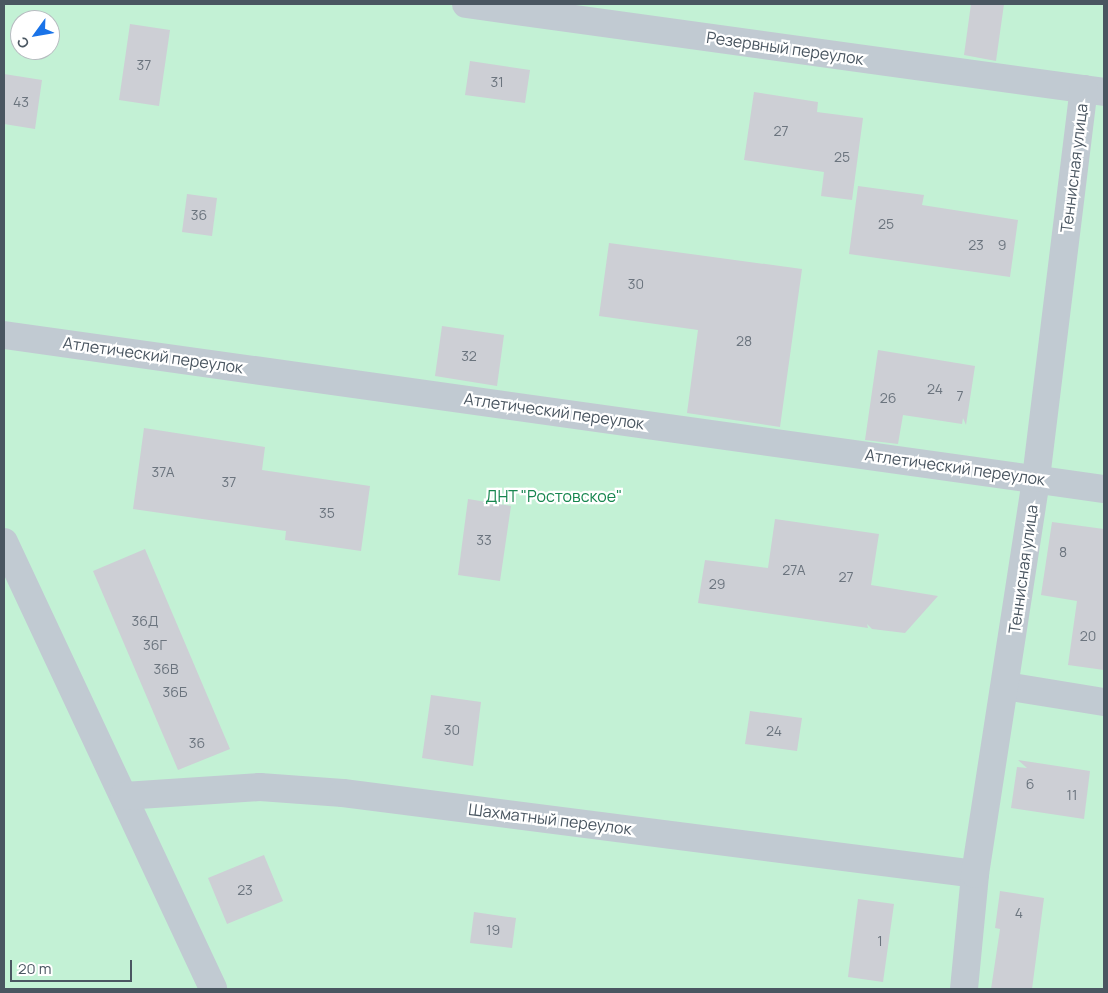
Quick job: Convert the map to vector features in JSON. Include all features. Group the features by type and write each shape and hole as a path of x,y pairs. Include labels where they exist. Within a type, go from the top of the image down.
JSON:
{"street":[{"name":"Резервный переулок","path":"466,4 1094,91"},
{"name":"Теннисная улица","path":"964,989 975,874 1094,91"},
{"name":"Атлетический переулок","path":"4,335 1104,488"},
{"path":"4,542 213,989"},
{"path":"1005,686 1104,702"},
{"name":"Шахматный переулок","path":"124,796 260,787 343,793 975,874"}],"green space":[{"name":"ДНТ \"Ростовское\"","path":"4,4 1104,4 1104,989 4,989"}],"building":[{"path":"971,4 1004,4 996,61 964,55"},
{"path":"130,24 170,30 159,106 119,100"},
{"path":"470,61 530,70 525,103 465,95"},
{"path":"4,74 42,80 35,129 4,124"},
{"path":"754,92 818,102 817,112 863,118 852,200 821,196 824,172 744,160"},
{"path":"858,186 924,195 922,205 1018,220 1010,277 849,254"},
{"path":"187,194 217,198 212,236 182,232"},
{"path":"609,243 802,269 780,427 687,413 698,330 599,316"},
{"path":"442,326 504,335 497,386 435,376"},
{"path":"878,350 975,366 966,425 963,418 962,424 903,415 898,444 865,440"},
{"path":"144,428 265,447 262,470 370,486 361,551 285,540 286,531 133,509"},
{"path":"468,499 511,506 500,581 458,575"},
{"path":"775,519 879,534 871,585 938,596 905,633 872,629 867,624 868,628 698,603 705,560 768,568"},
{"path":"1052,522 1104,529 1104,670 1068,665 1077,601 1041,595"},
{"path":"145,549 230,749 178,770 93,571"},
{"path":"431,695 481,702 473,766 422,758"},
{"path":"750,711 802,718 797,751 745,744"},
{"path":"1018,760 1090,771 1084,819 1011,808 1017,767 1027,768"},
{"path":"264,855 283,901 227,924 208,878"},
{"path":"1000,891 1044,898 1032,989 991,989 1000,929 995,928"},
{"path":"858,899 894,904 883,982 848,977"},
{"path":"474,912 516,918 512,948 470,943"}]}
